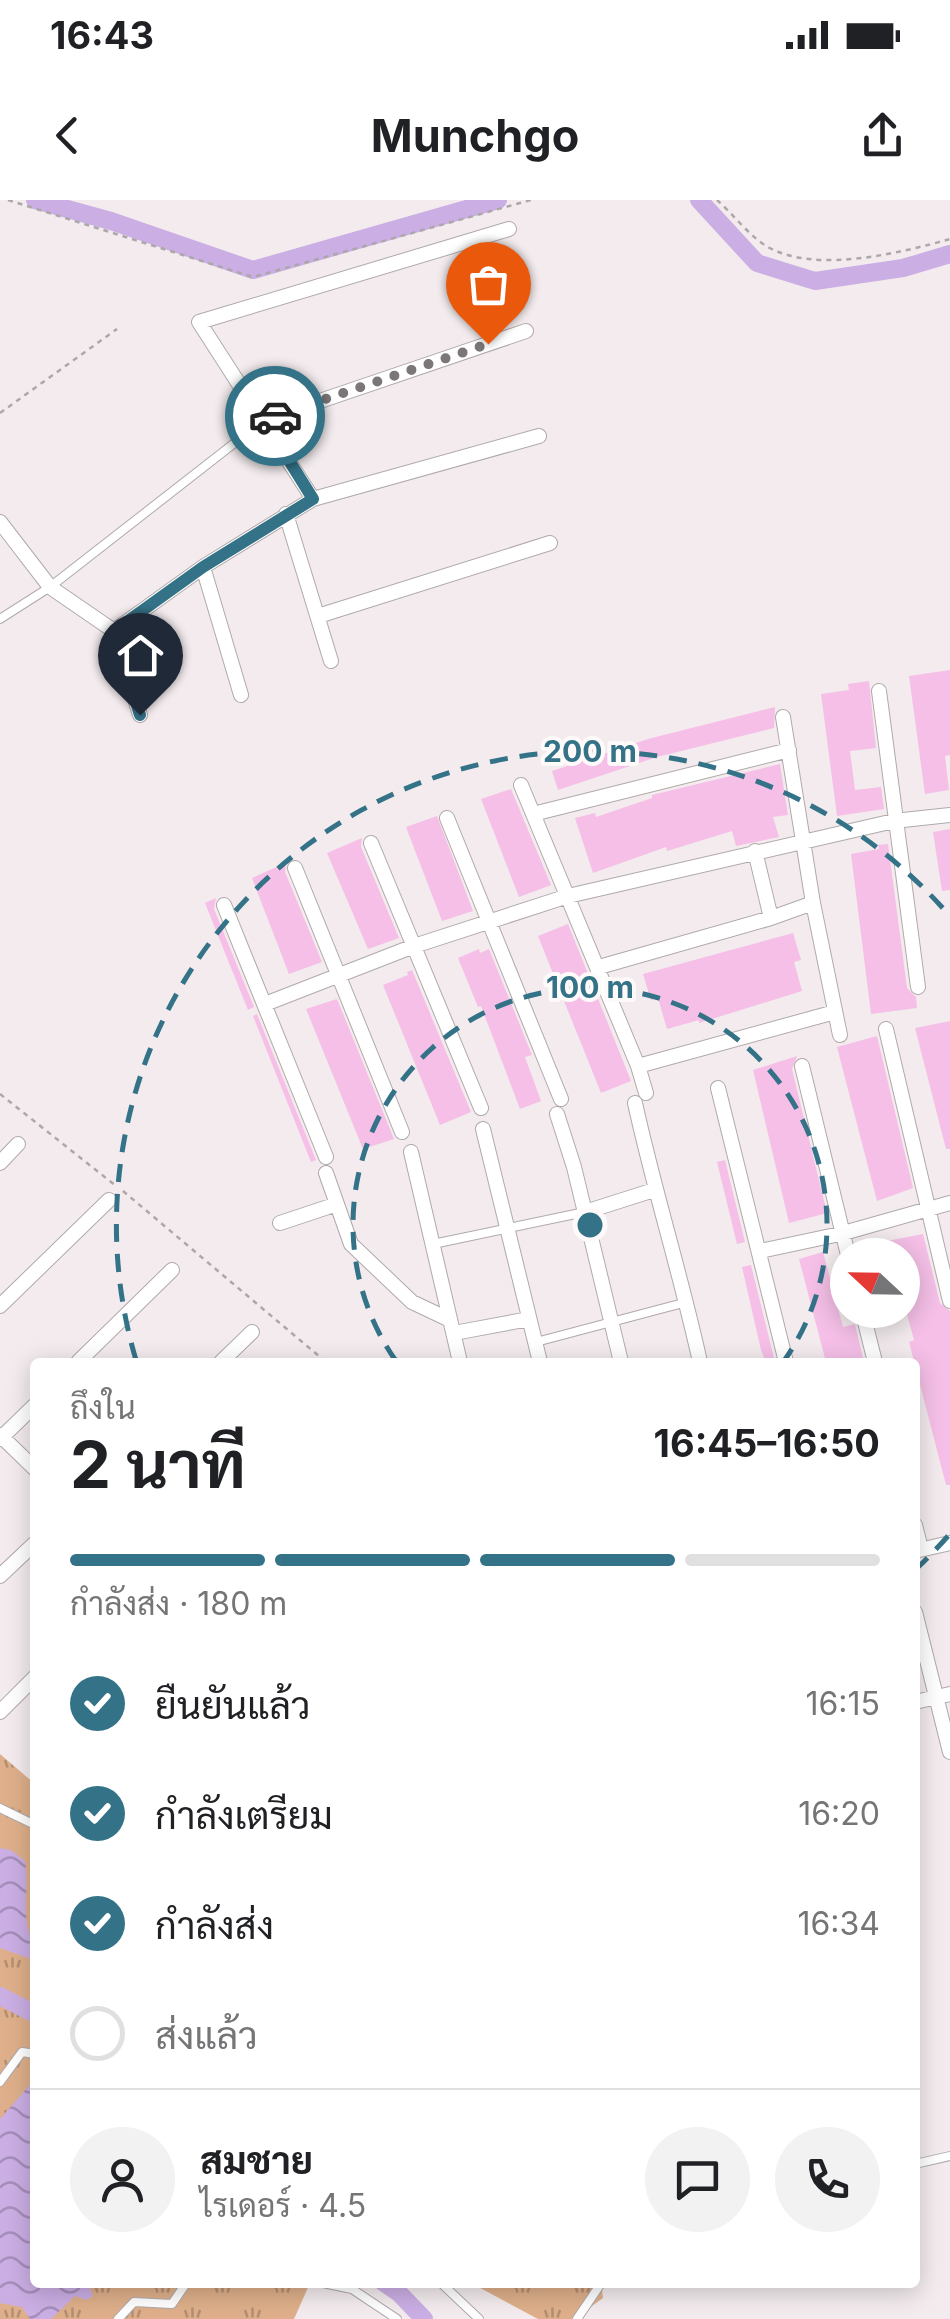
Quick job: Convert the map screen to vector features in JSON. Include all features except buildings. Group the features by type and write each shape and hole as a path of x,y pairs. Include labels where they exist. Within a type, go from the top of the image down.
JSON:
{"street":[{"path":"313,499 199,322 509,229"},
{"path":"264,420 526,332"},
{"path":"114,631 203,567 313,499 538,436"},
{"path":"286,514 331,661"},
{"path":"0,522 50,587 114,631 140,715"},
{"path":"318,616 550,543"},
{"path":"203,567 240,695"},
{"path":"878,691 918,987"},
{"path":"783,717 813,903 840,1035"},
{"path":"533,814 789,750"},
{"path":"521,785 638,1066 654,1190 699,1358"},
{"path":"265,1004 414,946 568,896 894,821 950,816"},
{"path":"448,818 491,921 559,1106 620,1358"},
{"path":"371,843 481,1108"},
{"path":"755,851 771,918"},
{"path":"295,868 402,1132"},
{"path":"599,967 813,903"},
{"path":"224,905 326,1157"},
{"path":"638,1066 835,1012"},
{"path":"886,1029 950,1301"},
{"path":"802,1066 842,1238"},
{"path":"718,1088 785,1358"},
{"path":"483,1129 539,1358"},
{"path":"0,1163 18,1144"},
{"path":"412,1152 459,1358"},
{"path":"326,1173 350,1244 412,1302 452,1327 530,1319"},
{"path":"584,1212 654,1190"},
{"path":"0,1306 109,1200"},
{"path":"760,1251 840,1234 950,1203"},
{"path":"280,1223 337,1204"},
{"path":"82,1358 172,1270"},
{"path":"866,1328 874,1358"},
{"path":"225,1358 252,1332"},
{"path":"30,1410 1,1437 30,1465"},
{"path":"920,1550 950,1542"},
{"path":"0,1576 30,1547"},
{"path":"920,1627 943,1696 950,1752"},
{"path":"0,1712 30,1683"}],"lane":[{"path":"0,619 50,587 264,420"},
{"path":"433,1244 584,1212"},
{"path":"535,1342 687,1302"},
{"path":"0,1808 30,1823"},
{"path":"0,2082 22,2052 30,2053"},
{"path":"920,2163 950,2156"},
{"path":"118,2319 134,2302 172,2304 183,2288"},
{"path":"347,2288 397,2319"},
{"path":"446,2288 479,2319"},
{"path":"577,2319 598,2288"}],"path":[{"path":"8,200 254,278 531,200"},
{"path":"717,200 768,247 816,261 896,254 950,239"},
{"path":"0,413 117,328"},
{"path":"0,1094 150,1213 321,1358"}],"green space":[{"path":"0,1754 30,1780 30,2288 308,2288 294,2319 0,2319"},
{"path":"480,2288 602,2288 603,2298 574,2319 538,2319"}],"water":[{"path":"0,1848 11,1850 25,1861 30,1959 0,1948"},
{"path":"30,2085 30,2288 90,2288 93,2296 86,2300 75,2296 51,2319 30,2319 22,2307 0,2303 0,2119"}],"waterway":[{"path":"35,200 111,221 253,270 498,200"},
{"path":"699,200 757,263 815,281 903,268 950,254"},
{"path":"0,1996 30,2011"},
{"path":"392,2288 424,2319"}],"way so far":[{"path":"275,416 488,344"}],"route":[{"path":"140,715 114,631 203,567 313,499 264,420 275,416"}]}
